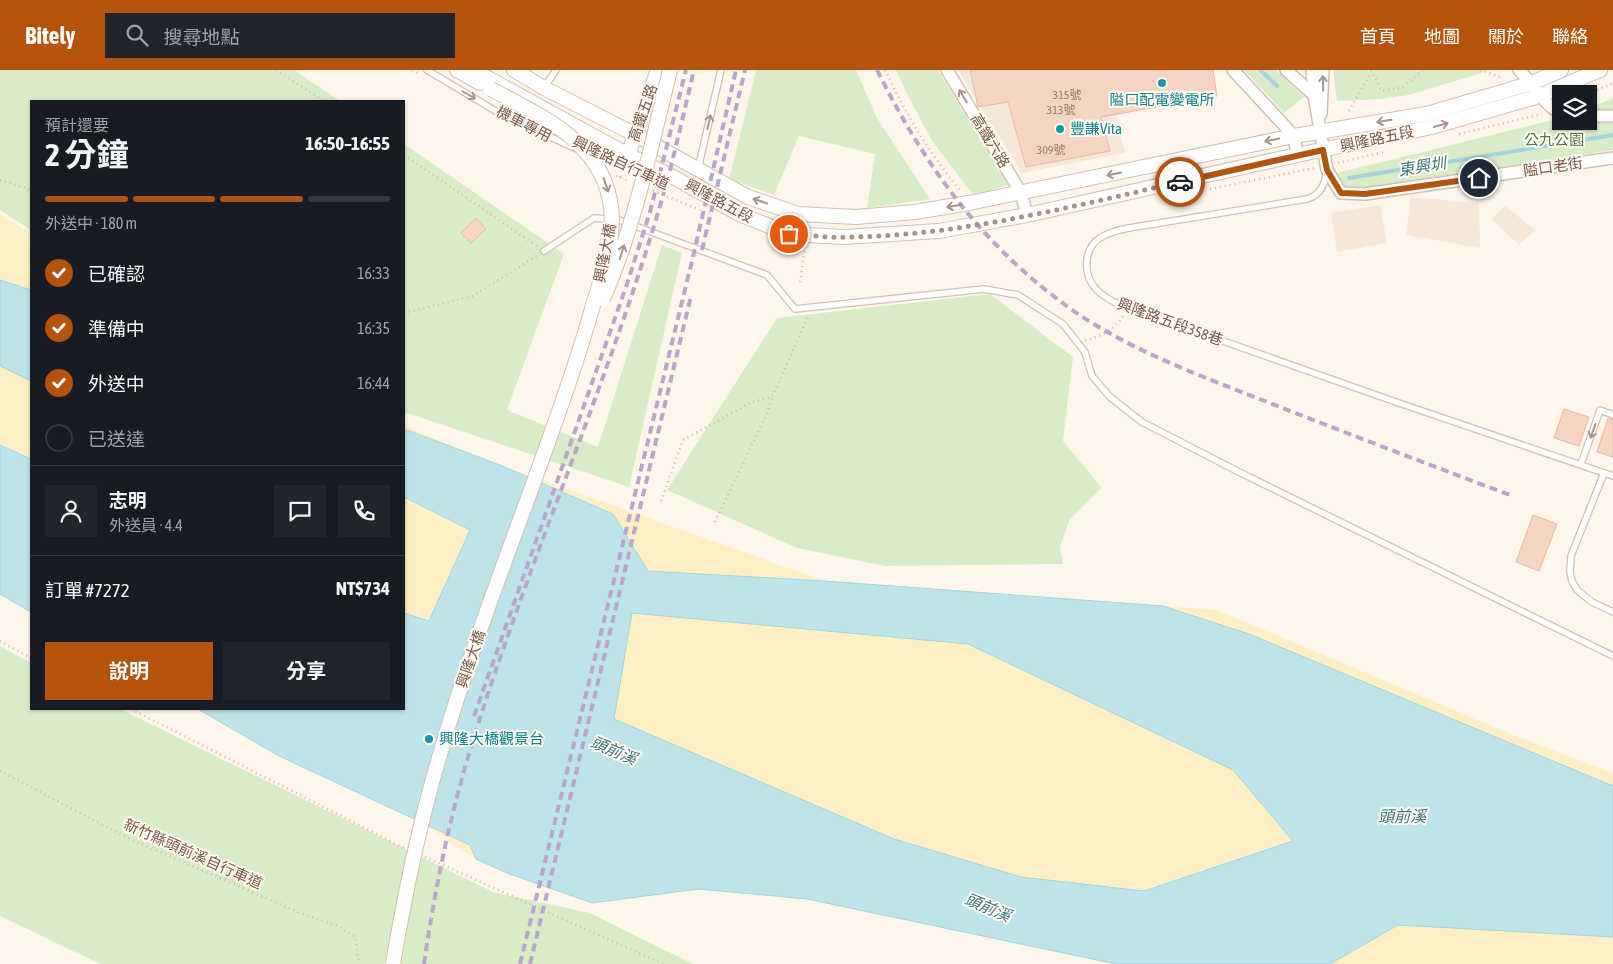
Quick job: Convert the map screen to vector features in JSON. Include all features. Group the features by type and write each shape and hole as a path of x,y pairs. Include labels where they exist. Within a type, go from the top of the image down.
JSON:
{"street":[{"name":"興隆大橋","path":"456,70 564,131 583,147 596,163 606,183 612,218 610,240 606,263 577,362"},
{"name":"興隆路五段","path":"473,70 739,214 789,234 844,238 939,231 1026,215 1432,127 1536,90 1600,70"},
{"name":"興隆路五段","path":"514,70 544,88 636,135 748,197 798,214 856,217 915,212 1021,194 1294,136 1427,114 1536,90 1561,70"},
{"name":"高鐵五路","path":"628,155 658,70"},
{"name":"興隆大橋","path":"393,964 418,836 441,750 467,670 577,362 617,266 649,161 670,70"},
{"name":"高鐵六路","path":"948,70 1021,194 1026,215"},
{"path":"1233,70 1294,136 1297,155"},
{"path":"1286,70 1314,95"},
{"path":"1312,70 1320,131"},
{"path":"1320,131 1323,70"},
{"path":"1519,70 1552,108"},
{"path":"1597,116 1613,116"},
{"name":"隘口老街","path":"1320,131 1326,168 1341,193 1365,194 1613,158"}],"lane":[{"name":"機車專用","path":"427,70 504,116 562,143 610,158 628,155"},
{"path":"544,88 556,70"},
{"path":"698,169 720,70"},
{"name":"興隆路五段358巷","path":"1326,168 1322,189 1319,194 1307,199 1110,232 1098,239 1091,248 1087,257 1089,278 1095,289 1105,298 1118,304 1613,476"},
{"path":"544,251 594,218 619,220 767,275 795,308 984,288 1018,295 1063,324 1085,352 1092,376 1110,397 1142,422 1237,471 1613,656"},
{"path":"1581,464 1600,410 1613,415"},
{"path":"1604,473 1571,556 1570,572 1577,590 1592,602 1613,612"}],"path":[{"path":"276,70 322,100"},
{"path":"885,70 905,113 932,156 963,195"},
{"path":"1371,72 1382,91 1403,87 1423,70"},
{"path":"1480,70 1507,80"},
{"path":"1349,111 1371,72"},
{"path":"1597,90 1613,83"},
{"path":"405,156 544,251 473,296 405,313"},
{"path":"1208,190 1326,168"},
{"name":"興隆路自行車道","path":"612,174 635,183"},
{"path":"0,180 30,190"},
{"name":"興隆路自行車道","path":"653,191 717,217"},
{"path":"800,282 805,245 814,246"},
{"path":"715,522 768,411 772,397 813,307"},
{"path":"1076,342 1092,339 1119,324 1127,310"},
{"path":"661,500 683,440 752,402 772,397"},
{"path":"0,641 30,657"},
{"path":"133,710 410,850"},
{"name":"新竹縣頭前溪自行車道","path":"0,771 128,838 292,909 338,926 355,937 359,964"},
{"path":"419,854 663,964"}],"shaded area":[{"name":"豐謙Vita","path":"958,70 1105,70 1125,153 1022,173"},
{"path":"1411,197 1479,203 1480,248 1406,235"},
{"path":"1380,205 1387,243 1337,252 1331,213"},
{"path":"1505,206 1535,230 1519,245 1491,219"}],"green space":[{"path":"0,70 294,70 339,100 30,100 30,229 0,210"},
{"path":"756,70 856,70 877,118 930,199 867,208 875,154 799,136 774,195 729,179"},
{"path":"896,70 938,70 1008,185 974,196 932,141"},
{"path":"1244,70 1276,70 1304,97 1284,113"},
{"path":"1333,70 1491,70 1409,95 1381,99 1337,101"},
{"name":"公九公園","path":"1613,98 1613,150 1366,190 1343,188 1337,173 1552,120 1552,130 1597,130 1597,105"},
{"path":"405,145 564,254 507,410 598,447 662,245 682,253 629,487 405,412"},
{"path":"990,294 1073,357 1063,441 1102,488 1070,519 1060,546 1063,564 885,566 797,548 667,490 777,318"},
{"path":"0,646 30,662 30,710 122,710 493,892 590,913 693,964 100,964 0,916"}],"sand":[{"path":"0,214 30,233 30,611 0,594"},
{"name":"頭前溪","path":"405,426 500,465 825,581 1217,610 1506,732 1613,773 1613,964 1116,964 807,899 698,889 592,903 507,873 476,859 421,822 279,756 200,710 405,710"}],"water":[{"path":"0,280 30,290 30,381 0,366"},
{"name":"頭前溪","path":"405,429 500,465 613,514 648,571 825,581 1163,606 1249,634 1613,786 1613,937 1398,925 1330,964 1116,964 807,899 698,889 592,903 507,873 476,859 470,845 279,756 200,710 405,710 405,613 429,621 470,530 405,498","holes":["632,613 968,644 1233,770 1293,841 1144,891 1021,877 894,839 614,719"]},
{"path":"0,445 30,459 30,611 0,594"}],"building":[{"name":"豐謙Vita","path":"970,70 1213,70 1217,96 1101,117 1110,151 1026,167 1008,102 978,107"},
{"path":"476,218 486,229 471,243 461,233"},
{"path":"1564,409 1589,417 1579,446 1554,438"},
{"path":"1608,418 1613,420 1613,457 1597,452"},
{"path":"1533,515 1557,524 1539,571 1516,562"}],"waterway":[{"name":"東興圳","path":"1260,70 1277,86"},
{"name":"東興圳","path":"1349,178 1613,135"}],"railway":[{"path":"474,716 626,287 650,212 686,70"},
{"path":"424,964 442,860 468,757 513,621 612,352 635,284 667,180 694,70"},
{"path":"520,964 693,257 736,70"},
{"path":"702,250 745,70"},
{"path":"877,70 913,136 933,167 978,225 1030,277 1083,317 1107,332 1183,369 1510,495"},
{"path":"530,964 691,296"}],"way so far":[{"path":"789,234 844,238 939,231 1077,205 1180,182"}],"place":[{"name":"隘口配電變電所","path":"1162,83"},
{"name":"豐謙Vita","path":"1060,129"},
{"name":"興隆大橋觀景台","path":"429,739"}],"route":[{"path":"1180,182 1271,160 1323,150 1327,170 1341,193 1365,194 1479,178"}]}
